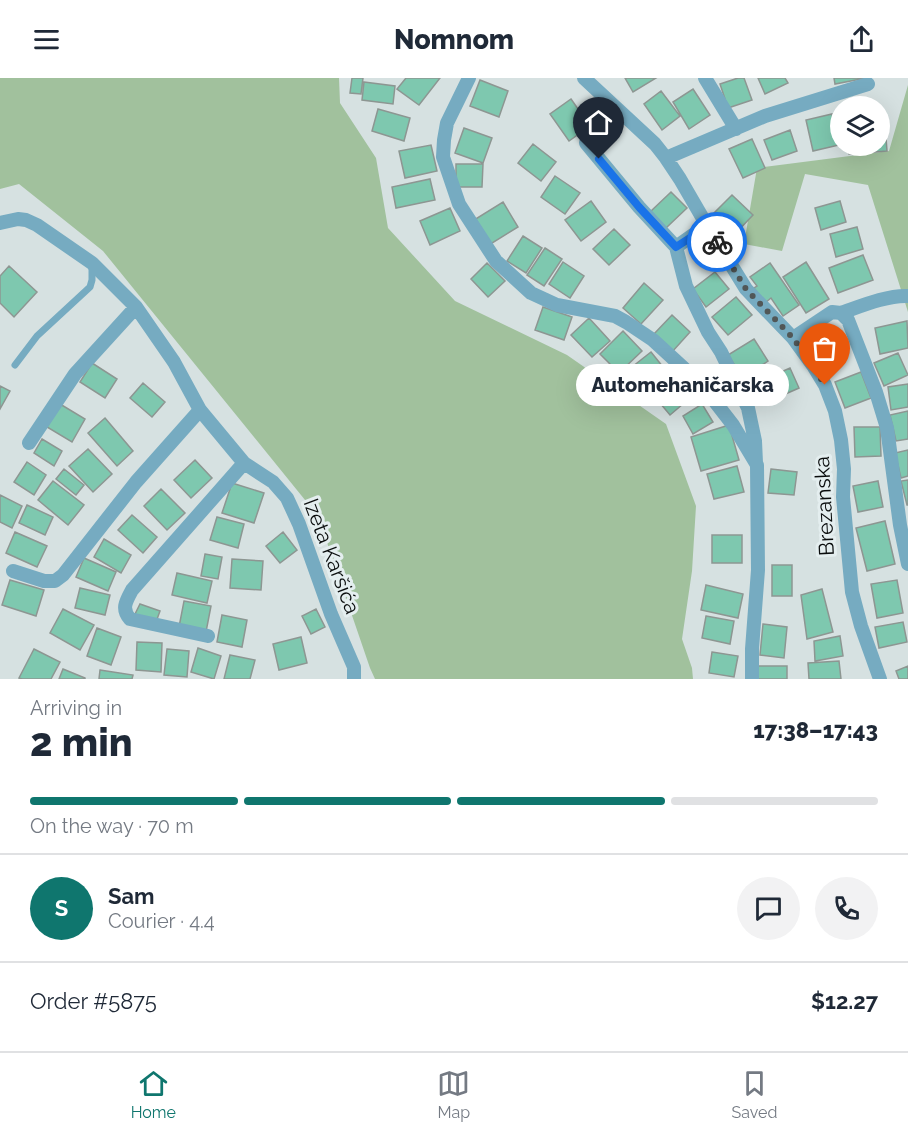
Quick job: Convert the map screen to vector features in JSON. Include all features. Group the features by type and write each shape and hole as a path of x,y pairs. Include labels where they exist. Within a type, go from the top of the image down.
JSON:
{"street":[{"path":"469,78 447,123 443,157 459,204 496,261 531,293 557,305 615,316 653,340 702,385 733,425 757,465"},
{"name":"Brezanska","path":"584,78 655,144 666,158 746,289 793,338 825,385 835,411 841,440 844,469 843,496 852,592 861,626 880,679"},
{"path":"705,78 736,129"},
{"path":"666,158 765,116 868,84"},
{"path":"586,143 639,207 676,247 686,286 748,408 757,465 758,570 752,679"},
{"name":"Izeta Karšića","path":"0,223 18,219 26,220 92,262 136,306 174,362 200,410 244,463 273,483 287,498 299,524 331,614 354,667 354,679"},
{"path":"676,247 709,229"},
{"path":"793,338 832,312 842,313 872,302 908,296"},
{"path":"29,443 75,374 136,306"},
{"path":"842,313 848,320 876,392 887,428 900,525 908,564"},
{"path":"13,572 44,581 56,581 63,575 135,482 200,410"},
{"path":"208,636 130,619 124,609 132,591 244,463"}],"lane":[{"path":"15,365 37,336 90,287 92,262"}],"green space":[{"path":"0,78 339,78 340,103 376,158 388,228 455,301 567,355 666,424 696,506 692,571 682,639 692,668 693,679 375,679 318,516 103,251 19,184 0,189"},
{"path":"908,85 908,312 868,185 805,174 782,251 744,244 757,168 850,156 890,156 890,148"}],"building":[{"path":"352,78 363,78 361,94 350,93"},
{"path":"406,78 440,78 419,105 397,89"},
{"path":"625,78 656,78 633,92"},
{"path":"744,78 752,100 728,108 720,84"},
{"path":"758,78 785,78 788,83 765,94"},
{"path":"834,78 866,78 835,84"},
{"path":"480,80 508,91 499,117 470,106"},
{"path":"364,82 395,86 393,104 362,100"},
{"path":"693,89 710,115 689,129 673,102"},
{"path":"661,91 680,116 662,130 644,104"},
{"path":"571,99 590,126 569,141 550,114"},
{"path":"378,109 410,118 404,141 372,131"},
{"path":"830,114 830,147 813,151 806,120"},
{"path":"464,128 492,138 483,163 455,153"},
{"path":"790,130 797,151 772,160 764,140"},
{"path":"752,139 765,168 743,178 729,149"},
{"path":"533,144 556,162 541,181 518,163"},
{"path":"431,145 437,171 405,178 399,151"},
{"path":"456,164 483,164 482,187 456,187"},
{"path":"555,176 580,193 565,214 541,197"},
{"path":"430,179 435,200 396,208 392,187"},
{"path":"671,192 687,208 666,228 650,212"},
{"path":"732,195 753,215 734,235 712,215"},
{"path":"591,201 606,222 581,241 565,220"},
{"path":"840,201 846,222 821,230 815,208"},
{"path":"503,202 518,227 489,245 474,220"},
{"path":"450,208 460,231 430,245 420,221"},
{"path":"857,227 863,249 836,257 830,234"},
{"path":"614,229 630,245 609,265 593,249"},
{"path":"523,236 542,248 526,273 507,261"},
{"path":"545,248 562,259 544,286 527,275"},
{"path":"863,255 873,280 838,293 829,268"},
{"path":"563,262 584,276 570,298 549,284"},
{"path":"806,262 829,299 806,313 783,277"},
{"path":"487,263 505,281 488,297 471,279"},
{"path":"770,263 799,305 783,316 771,298 765,303 754,288 757,286 750,277"},
{"path":"9,266 37,292 14,317 0,303 0,276"},
{"path":"715,272 729,289 706,307 693,289"},
{"path":"644,283 663,300 641,324 623,308"},
{"path":"736,297 752,315 728,335 712,317"},
{"path":"543,307 572,317 564,340 535,330"},
{"path":"672,315 690,332 672,352 653,335"},
{"path":"589,318 610,341 592,357 571,335"},
{"path":"907,321 908,348 880,354 875,328"},
{"path":"623,331 642,351 619,373 600,354"},
{"path":"754,339 768,361 743,378 728,355"},
{"path":"651,352 671,377 644,400 623,374"},
{"path":"898,353 908,375 884,386 874,363"},
{"path":"92,363 117,379 105,398 80,382"},
{"path":"790,368 799,388 765,403 756,383"},
{"path":"861,372 871,398 845,408 835,382"},
{"path":"682,375 696,393 670,415 655,397"},
{"path":"143,383 165,402 152,417 130,398"},
{"path":"908,384 908,407 891,410 888,387"},
{"path":"0,386 10,391 0,409"},
{"path":"60,404 85,419 72,442 47,427"},
{"path":"702,404 713,422 693,434 683,416"},
{"path":"908,411 908,439 896,441 890,415"},
{"path":"105,418 133,451 117,466 88,433"},
{"path":"729,425 739,460 701,471 691,437"},
{"path":"854,427 880,427 881,456 855,457"},
{"path":"42,439 62,451 54,466 34,453"},
{"path":"88,449 112,474 93,492 69,466"},
{"path":"908,450 908,476 901,478 895,453"},
{"path":"195,460 212,478 191,498 174,480"},
{"path":"27,462 46,475 34,495 14,482"},
{"path":"737,466 744,492 714,499 707,474"},
{"path":"64,469 84,485 76,495 56,479"},
{"path":"771,469 797,472 794,495 768,493"},
{"path":"908,480 908,505 907,505 901,481"},
{"path":"53,481 84,505 68,525 38,500"},
{"path":"878,481 883,507 858,512 853,486"},
{"path":"232,483 264,493 254,523 222,513"},
{"path":"161,489 185,513 167,530 144,506"},
{"path":"0,495 22,506 12,528 0,522"},
{"path":"27,505 53,517 45,535 19,523"},
{"path":"132,515 157,537 143,553 118,530"},
{"path":"217,517 244,524 238,548 210,540"},
{"path":"885,521 895,564 867,571 856,528"},
{"path":"15,532 47,546 37,567 6,553"},
{"path":"283,532 297,550 280,563 266,546"},
{"path":"712,535 742,535 742,563 712,563"},
{"path":"104,539 131,555 121,573 94,557"},
{"path":"205,554 222,557 218,579 201,576"},
{"path":"84,558 116,572 108,591 76,577"},
{"path":"232,559 263,561 261,590 230,588"},
{"path":"772,565 792,565 792,596 772,596"},
{"path":"177,573 212,581 207,603 172,595"},
{"path":"10,580 44,590 36,616 2,605"},
{"path":"897,580 903,613 877,618 871,584"},
{"path":"706,585 743,594 738,618 701,610"},
{"path":"80,588 110,595 105,615 75,608"},
{"path":"822,589 833,632 807,639 801,595"},
{"path":"184,601 211,606 206,632 179,627"},
{"path":"140,604 160,611 156,622 135,614"},
{"path":"63,609 94,625 80,650 50,633"},
{"path":"316,609 325,627 311,634 302,616"},
{"path":"222,615 247,620 242,647 217,642"},
{"path":"706,616 734,621 730,644 702,638"},
{"path":"903,622 907,642 879,648 875,627"},
{"path":"763,624 787,627 784,658 760,655"},
{"path":"97,628 121,637 111,665 87,656"},
{"path":"840,636 843,656 815,661 814,641"},
{"path":"301,637 307,663 279,670 273,644"},
{"path":"137,642 162,643 161,672 136,670"},
{"path":"198,648 221,656 214,679 191,672"},
{"path":"34,649 60,662 51,679 19,678"},
{"path":"167,649 189,651 187,677 164,675"},
{"path":"712,652 738,656 734,677 709,673"},
{"path":"230,655 255,660 250,679 224,679"},
{"path":"839,661 841,679 809,679 808,663"},
{"path":"756,666 787,666 787,679 756,679"},
{"path":"908,666 908,679 899,679 896,671"},
{"path":"63,669 85,678 85,679 59,679"},
{"path":"100,670 133,675 132,679 99,679"}],"way so far":[{"path":"717,242 746,289 793,338 825,385"}],"place":[{"name":"Automehaničarska","path":"825,385"}],"route":[{"path":"599,159 676,247 709,229 717,242"}]}
